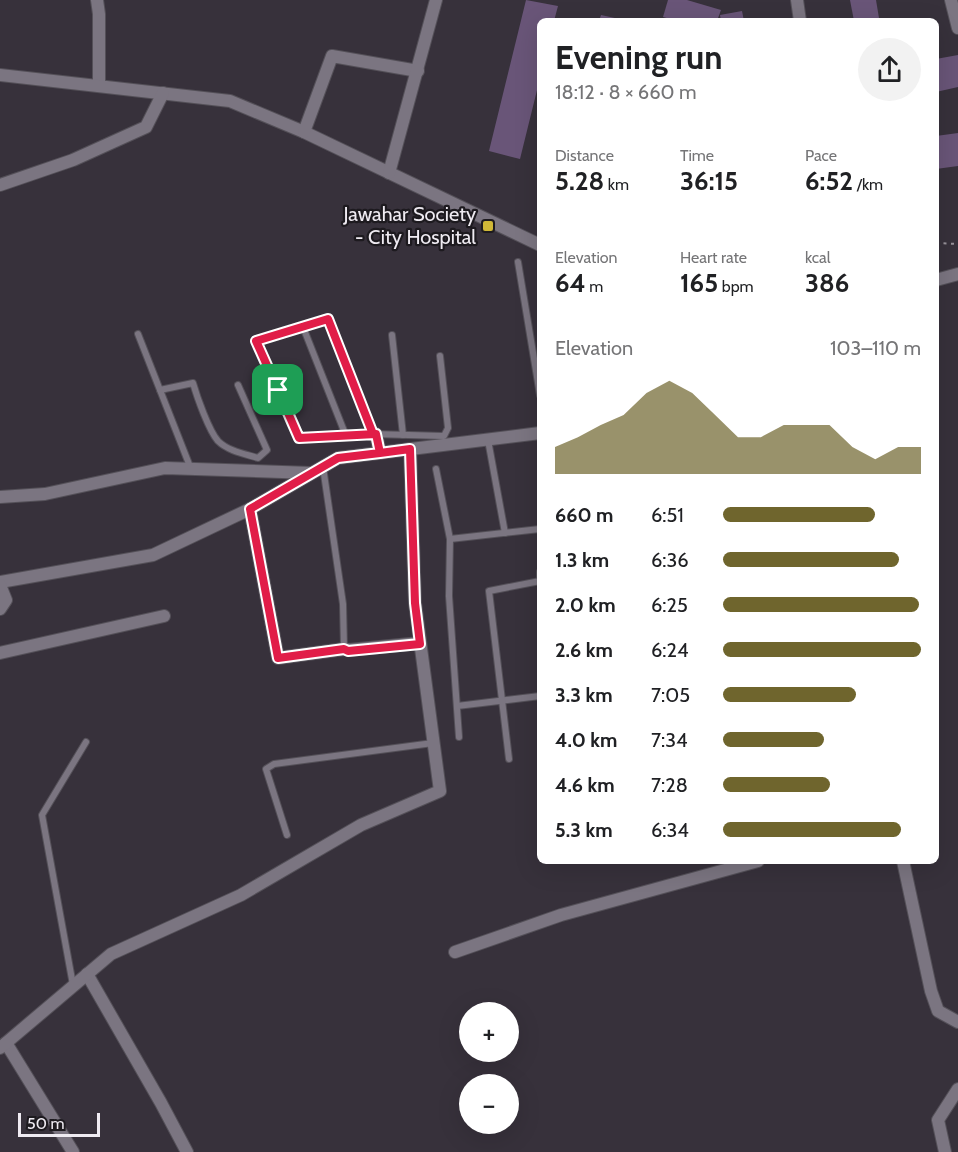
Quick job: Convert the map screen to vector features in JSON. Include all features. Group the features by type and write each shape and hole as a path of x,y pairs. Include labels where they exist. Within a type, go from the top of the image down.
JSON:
{"street":[{"path":"97,0 99,86"},
{"path":"389,173 436,0"},
{"path":"797,0 800,18"},
{"path":"951,0 958,28"},
{"path":"304,132 332,56 418,71"},
{"path":"0,75 230,101 304,132 537,244"},
{"path":"0,185 73,160 146,127 163,93"},
{"path":"939,279 958,274"},
{"path":"0,609 6,600 0,584 153,555 250,509 338,458 537,433"},
{"path":"376,434 380,453"},
{"path":"73,1152 3,1045 111,954 241,895 361,825 440,791 415,603 410,449"},
{"path":"0,497 45,494 165,468 318,470"},
{"path":"250,509 278,658 344,649 348,651 420,644"},
{"path":"0,653 164,616"},
{"path":"455,952 561,915 747,864"},
{"path":"904,864 931,992 938,1011 958,1022"},
{"path":"87,974 187,1152"},
{"path":"945,1152 938,1120 958,1089"}],"lane":[{"path":"518,262 537,377"},
{"path":"376,434 373,434 328,319 256,341 299,438 376,434 444,436 448,428 440,356"},
{"path":"303,327 346,436"},
{"path":"138,334 191,469"},
{"path":"392,335 403,435"},
{"path":"160,390 193,383 200,404 218,440 233,450 258,458 267,450 238,386"},
{"path":"489,440 505,533"},
{"path":"436,469 450,539 449,596 459,737"},
{"path":"318,470 344,604 344,649"},
{"path":"450,539 537,529"},
{"path":"509,759 489,591 537,583"},
{"path":"457,706 537,696"},
{"path":"74,986 42,815 86,742"},
{"path":"287,835 266,769 274,764 434,742"}],"path":[{"path":"939,243 958,244"}],"building":[{"path":"526,0 558,6 555,18 537,18 537,90 520,159 489,151"},
{"path":"668,0 687,0 721,10 718,18 663,17"},
{"path":"850,0 876,0 879,18 853,18"},
{"path":"742,11 743,18 720,18 720,15"},
{"path":"958,55 958,87 939,91 939,58"},
{"path":"958,133 958,166 939,169 939,136"}],"place":[{"name":"Jawahar Society - City Hospital","path":"488,226"}],"route":[{"path":"278,390 256,341 328,319 373,434 376,434 380,453 410,449 415,603 420,644 348,651 344,649 278,658 250,509 338,458 380,453 376,434 299,438 278,390"}]}
